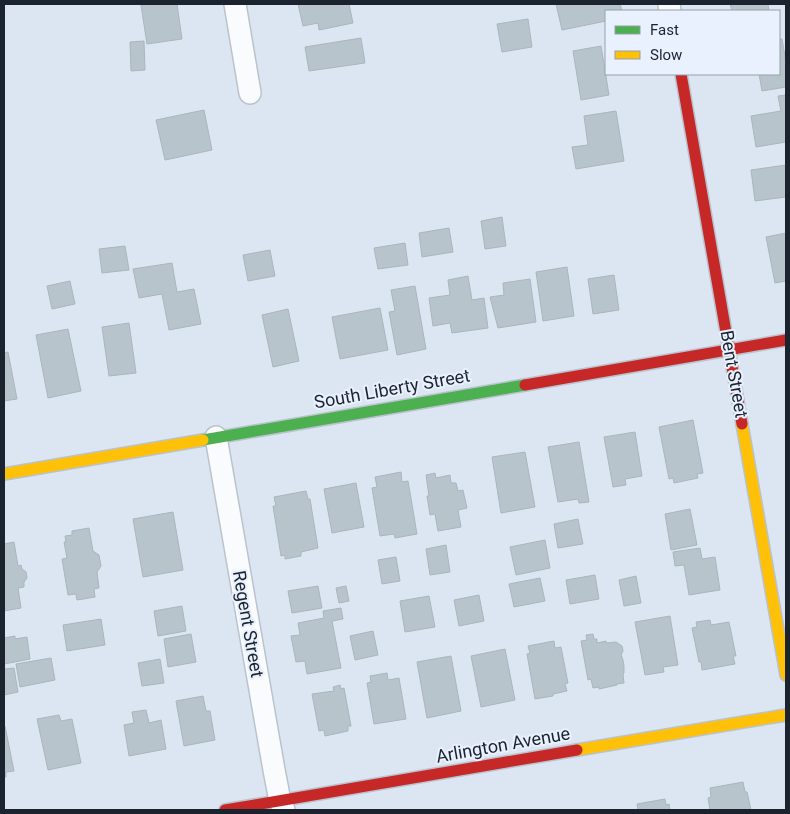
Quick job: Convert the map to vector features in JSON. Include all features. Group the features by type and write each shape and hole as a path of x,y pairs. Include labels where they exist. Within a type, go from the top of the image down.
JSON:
{"street":[{"path":"235,4 250,93"},
{"name":"Bent Street","path":"681,75 786,675"},
{"name":"South Liberty Street","path":"4,474 786,340"},
{"name":"Regent Street","path":"216,437 282,806"},
{"name":"Arlington Avenue","path":"226,810 282,806 786,715"}],"building":[{"path":"177,4 182,39 147,44 141,5"},
{"path":"298,4 349,4 353,23 319,30 318,23 303,26"},
{"path":"556,4 620,4 622,10 605,10 605,21 562,30"},
{"path":"730,4 768,4 769,10 732,10"},
{"path":"528,19 532,47 502,52 497,24"},
{"path":"361,38 365,63 309,71 305,47"},
{"path":"780,39 782,39 786,62 786,87 762,91 759,75 780,75"},
{"path":"144,41 145,70 131,71 130,42"},
{"path":"601,46 609,95 581,100 573,51"},
{"path":"786,95 786,142 756,147 751,116 781,111 778,96"},
{"path":"204,110 212,150 165,160 156,120"},
{"path":"616,111 624,161 576,169 572,147 588,145 584,116"},
{"path":"786,165 786,197 755,201 751,170"},
{"path":"502,217 506,246 485,249 481,221"},
{"path":"449,228 453,252 422,257 419,233"},
{"path":"786,233 786,281 775,283 766,237"},
{"path":"405,243 408,265 378,269 374,248"},
{"path":"125,246 129,270 102,273 99,249"},
{"path":"270,250 275,276 248,281 243,255"},
{"path":"172,263 177,292 194,289 201,324 169,330 162,294 139,298 133,269"},
{"path":"567,267 574,316 543,321 536,272"},
{"path":"614,275 619,310 593,314 588,279"},
{"path":"468,276 472,300 484,298 488,328 452,333 450,323 433,326 429,298 450,295 448,280"},
{"path":"530,279 536,322 498,328 490,297 504,295 503,283"},
{"path":"70,281 75,304 52,309 47,286"},
{"path":"415,286 426,349 397,355 389,312 395,311 391,290"},
{"path":"380,308 388,350 340,359 332,317"},
{"path":"288,309 299,361 273,367 262,315"},
{"path":"129,323 136,373 109,376 102,327"},
{"path":"68,329 81,391 48,398 36,335"},
{"path":"8,352 17,399 4,401 4,353"},
{"path":"693,420 703,473 697,474 698,478 674,483 673,478 669,479 659,427"},
{"path":"635,432 642,476 625,479 626,485 613,487 604,437"},
{"path":"579,442 589,502 579,503 578,499 558,502 548,447"},
{"path":"525,452 535,507 501,513 492,457"},
{"path":"401,472 402,482 408,481 417,534 395,538 394,534 380,536 372,488 377,487 375,477"},
{"path":"435,473 436,478 450,475 451,483 456,483 458,491 463,490 467,508 458,510 461,527 438,531 435,514 430,515 426,475"},
{"path":"356,483 364,527 332,533 324,489"},
{"path":"306,491 308,499 310,499 318,548 301,552 301,556 285,559 285,555 281,556 273,506 276,506 274,497"},
{"path":"690,509 697,545 671,550 665,514"},
{"path":"173,512 183,570 143,577 133,519"},
{"path":"578,519 583,544 558,548 554,524"},
{"path":"89,528 93,551 99,555 101,566 97,572 99,588 94,589 95,597 77,600 76,594 68,595 62,559 67,558 64,542 66,542 65,536 72,535 72,531"},
{"path":"545,540 550,568 516,575 510,547"},
{"path":"14,542 18,566 21,565 22,569 26,572 27,578 24,582 24,587 18,588 21,608 4,611 4,544"},
{"path":"446,545 450,572 430,575 426,549"},
{"path":"700,548 702,559 715,557 720,590 689,595 684,565 675,566 673,552"},
{"path":"396,557 400,581 382,584 378,560"},
{"path":"595,575 599,599 570,604 566,580"},
{"path":"636,576 641,603 624,606 619,580"},
{"path":"540,578 545,601 514,607 509,584"},
{"path":"318,586 322,608 292,613 288,591"},
{"path":"346,586 349,601 339,603 336,588"},
{"path":"479,595 484,621 459,626 454,600"},
{"path":"429,596 435,627 405,632 400,601"},
{"path":"182,606 186,631 158,636 154,611"},
{"path":"341,608 343,619 332,621 341,668 307,674 305,661 296,662 291,636 300,635 298,623 324,618 323,611"},
{"path":"670,616 678,665 663,667 664,672 645,675 635,622"},
{"path":"101,619 105,645 67,651 63,625"},
{"path":"710,620 711,625 729,622 736,656 733,656 735,664 702,670 692,628 697,627 696,622"},
{"path":"373,631 378,655 355,660 350,636"},
{"path":"191,634 196,662 168,667 164,639"},
{"path":"593,634 594,639 597,639 597,643 606,641 606,643 616,642 622,646 624,683 599,689 599,687 593,688 591,679 588,680 581,641 587,640 586,635"},
{"path":"15,636 15,639 27,637 30,659 4,664 4,638"},
{"path":"554,641 555,648 561,647 568,683 565,684 567,691 535,699 527,654 530,653 528,646"},
{"path":"505,649 515,700 481,707 471,656"},
{"path":"451,656 461,711 427,718 417,662"},
{"path":"51,658 55,680 20,687 16,664"},
{"path":"160,659 164,683 142,686 138,663"},
{"path":"14,668 18,692 4,695 4,669"},
{"path":"387,673 388,680 399,678 406,719 374,724 367,683 371,682 370,676"},
{"path":"340,685 341,689 344,688 351,726 348,726 348,731 325,736 324,730 319,731 312,694 334,691 333,687"},
{"path":"203,696 206,711 210,711 215,740 184,746 176,701"},
{"path":"146,710 149,723 161,720 166,749 129,756 124,725 134,723 132,712"},
{"path":"59,715 61,721 72,719 81,763 48,770 37,719"},
{"path":"4,726 14,771 6,772 6,777 4,777"},
{"path":"743,782 751,810 710,810 708,798 711,797 710,788"},
{"path":"665,799 666,805 669,804 670,810 638,810 637,804"}],"traffic: fast":[{"path":"203,440 525,385"}],"traffic: slow":[{"path":"742,424 786,675"},
{"path":"4,474 203,440"},
{"path":"577,750 786,715"}],"traffic: jam":[{"path":"681,75 742,424"},
{"path":"525,385 786,340"},
{"path":"225,810 577,750"}]}
